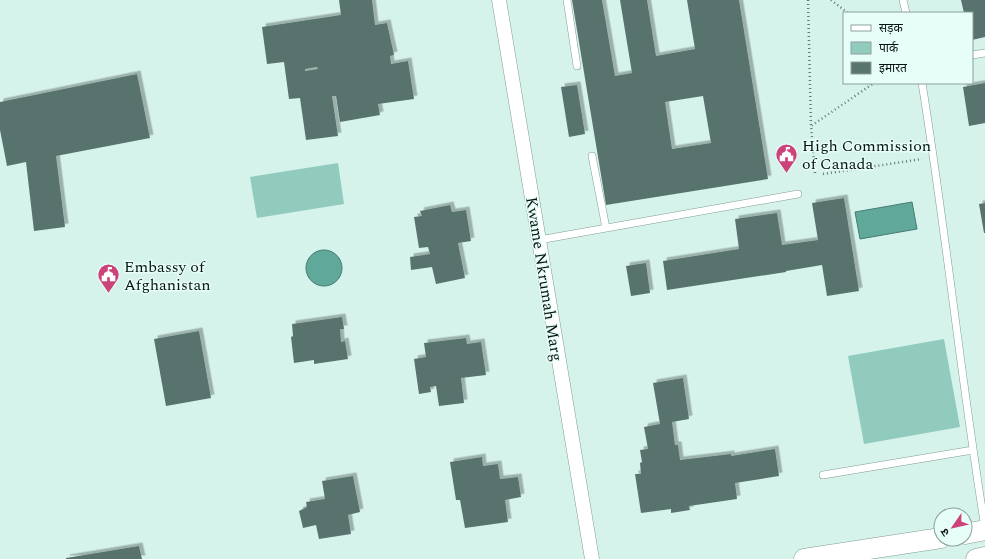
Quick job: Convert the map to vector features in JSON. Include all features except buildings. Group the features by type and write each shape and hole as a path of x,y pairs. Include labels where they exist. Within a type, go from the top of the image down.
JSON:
{"street":[{"name":"Kwame Nkrumah Marg","path":"499,0 592,559"},
{"path":"973,532 985,530"},
{"path":"804,559 933,539"},
{"path":"976,559 985,557"}],"lane":[{"path":"566,0 577,66"},
{"path":"903,0 906,12"},
{"path":"973,55 985,53"},
{"path":"922,84 934,157 985,530"},
{"path":"592,156 606,228"},
{"path":"539,240 798,194"},
{"path":"823,475 973,450"}],"path":[{"path":"808,0 811,126 815,173"},
{"path":"831,0 847,12"},
{"path":"811,126 873,84"},
{"path":"823,174 934,157"}],"green space":[{"path":"338,163 344,204 257,218 250,177"},
{"path":"944,339 960,427 864,444 848,356"}],"shaded area":[{"path":"912,202 917,229 860,239 855,212"},
{"path":"328,250 337,255 341,261 341,275 337,281 328,286 320,286 311,281 307,275 306,264 311,255 317,251"}],"place":[{"name":"High Commission of Canada","path":"787,174"},
{"name":"Embassy of Afghanistan","path":"109,294"}]}
